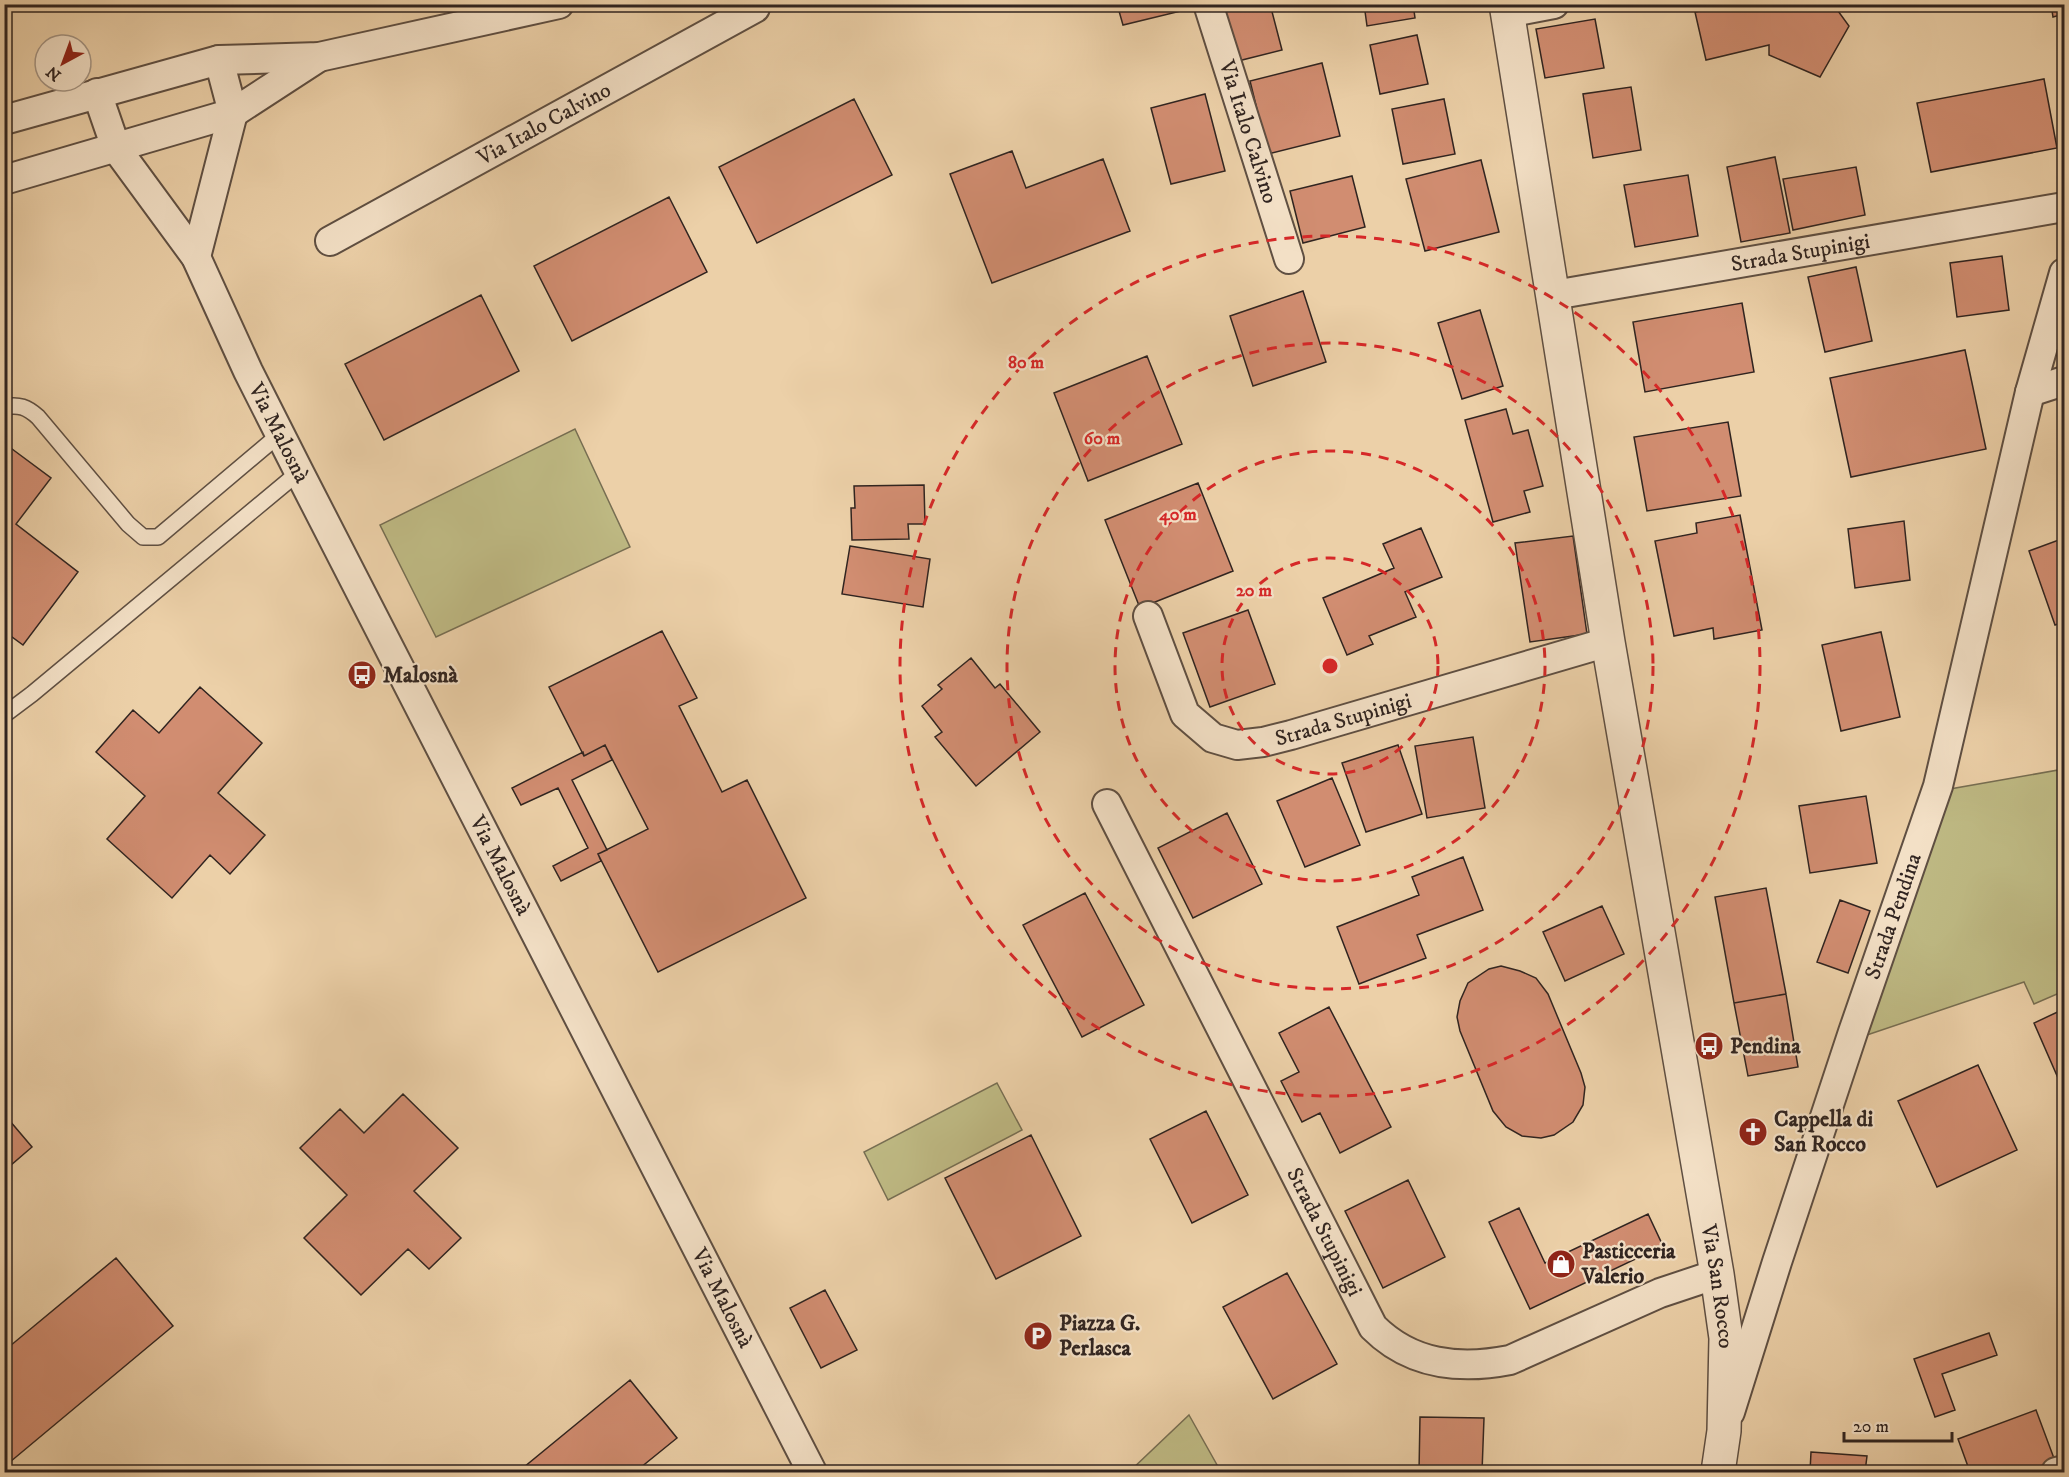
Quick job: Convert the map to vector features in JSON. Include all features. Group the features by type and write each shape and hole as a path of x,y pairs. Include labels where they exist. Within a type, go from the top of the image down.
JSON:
{"street":[{"path":"4,120 219,60 319,57 559,4"},
{"name":"Via Italo Calvino","path":"330,241 755,8 754,4"},
{"name":"Via Italo Calvino","path":"1208,4 1289,259"},
{"path":"1554,4 1506,9 1554,295 1608,642"},
{"path":"4,180 233,113 319,57"},
{"path":"196,257 233,113 219,60"},
{"name":"Via Malosnà","path":"96,93 116,147 196,257 280,435 812,1473"},
{"name":"Strada Stupinigi","path":"1554,295 2056,208"},
{"name":"Strada Pendina","path":"1724,1431 1835,1087 1938,786 2030,392 2064,273"},
{"path":"2030,392 2064,381"},
{"name":"Strada Stupinigi","path":"1148,615 1185,714 1213,738 1237,745 1291,735 1608,642"},
{"name":"Via San Rocco","path":"1608,642 1717,1274 1726,1338 1724,1431 1718,1473"},
{"name":"Strada Stupinigi","path":"1107,804 1373,1327 1386,1341 1435,1363 1466,1365 1510,1360 1660,1293 1717,1274"},
{"path":"2056,1473 2064,1470"}],"lane":[{"path":"4,407 15,405 28,408 38,417 128,525 142,537 158,537 280,435"},
{"path":"4,715 299,472"}],"shaded area":[{"path":"575,429 630,547 436,637 380,525"},
{"path":"2064,769 2064,991 2034,1004 2024,982 1861,1037 1950,789"},
{"path":"997,1083 1022,1130 888,1200 864,1152"},
{"path":"1189,1415 1221,1472 1129,1472"}],"building":[{"path":"1117,4 1180,4 1181,11 1123,25"},
{"path":"1223,4 1270,4 1282,50 1238,61"},
{"path":"1364,4 1413,4 1415,18 1367,26"},
{"path":"1732,4 1833,4 1849,26 1820,77 1769,55 1769,45 1706,60 1695,12"},
{"path":"2051,4 2064,4 2064,14 2053,17"},
{"path":"1595,19 1604,68 1545,78 1536,29"},
{"path":"1417,35 1428,84 1380,94 1370,45"},
{"path":"1322,63 1340,136 1268,154 1250,81"},
{"path":"2044,79 2057,148 1931,172 1917,103"},
{"path":"1631,87 1641,150 1593,158 1583,94"},
{"path":"1205,94 1225,171 1171,184 1151,108"},
{"path":"854,99 892,175 757,243 719,167"},
{"path":"1444,99 1455,154 1403,164 1392,109"},
{"path":"1012,151 1026,188 1103,159 1130,231 992,283 950,174"},
{"path":"1775,157 1790,233 1741,242 1727,167"},
{"path":"1481,160 1499,232 1425,251 1406,179"},
{"path":"1856,167 1865,215 1793,230 1783,179"},
{"path":"1688,175 1698,236 1635,247 1624,185"},
{"path":"1352,176 1365,227 1303,243 1290,191"},
{"path":"669,197 707,272 572,341 534,266"},
{"path":"2002,256 2009,310 1957,317 1950,263"},
{"path":"1856,267 1872,341 1825,352 1808,277"},
{"path":"1303,291 1326,362 1253,386 1230,316"},
{"path":"481,295 519,371 384,440 345,364"},
{"path":"1742,303 1754,372 1645,392 1633,322"},
{"path":"1480,310 1503,386 1462,399 1438,323"},
{"path":"1965,350 1986,449 1851,477 1830,378"},
{"path":"1147,356 1182,444 1088,481 1054,393"},
{"path":"1506,409 1513,434 1528,430 1543,486 1524,491 1530,512 1493,522 1465,420"},
{"path":"1728,422 1741,496 1647,511 1634,437"},
{"path":"4,443 51,478 16,524 78,572 23,645 4,631"},
{"path":"1198,483 1233,571 1140,608 1105,520"},
{"path":"924,485 925,524 908,524 909,539 852,540 851,508 855,508 854,486"},
{"path":"1740,515 1762,630 1714,639 1713,628 1674,636 1655,541 1697,533 1696,523"},
{"path":"1904,521 1910,580 1855,588 1848,529"},
{"path":"1421,528 1442,577 1405,592 1416,617 1369,636 1373,644 1347,655 1323,598 1394,568 1383,544"},
{"path":"1573,536 1587,634 1530,642 1515,543"},
{"path":"2064,538 2064,622 2055,625 2029,551"},
{"path":"850,546 930,559 923,607 842,594"},
{"path":"1248,610 1275,684 1210,707 1183,633"},
{"path":"662,631 697,698 679,706 722,792 747,780 806,898 658,972 598,854 648,829 605,745 584,756 549,687"},
{"path":"1881,632 1900,717 1841,731 1822,645"},
{"path":"971,658 995,688 1000,684 1040,732 976,786 935,737 942,732 922,706 942,689 938,685"},
{"path":"200,687 262,743 218,793 265,835 230,874 210,855 172,898 107,839 145,796 96,752 133,710 159,733"},
{"path":"1473,737 1485,808 1427,818 1415,746"},
{"path":"605,745 612,760 572,780 607,850 598,854 601,861 561,881 553,866 588,848 558,788 521,805 512,788 583,752 584,756"},
{"path":"1398,745 1422,814 1366,832 1342,763"},
{"path":"1332,778 1360,845 1305,867 1277,801"},
{"path":"1866,796 1877,863 1810,873 1799,806"},
{"path":"1227,813 1262,884 1193,918 1158,848"},
{"path":"1463,857 1483,910 1417,935 1426,958 1359,984 1337,927 1419,895 1412,877"},
{"path":"1766,888 1786,994 1734,1003 1715,897"},
{"path":"1085,893 1144,1005 1082,1037 1023,925"},
{"path":"1840,900 1870,911 1848,973 1817,962"},
{"path":"1602,906 1624,954 1565,981 1543,932"},
{"path":"1501,966 1536,978 1548,994 1581,1073 1585,1087 1583,1105 1573,1122 1554,1135 1541,1138 1522,1136 1506,1127 1493,1111 1460,1031 1457,1017 1460,1001 1468,983 1489,969"},
{"path":"1786,994 1798,1067 1748,1076 1734,1003"},
{"path":"1329,1007 1391,1127 1340,1153 1320,1113 1302,1122 1281,1081 1299,1072 1279,1033"},
{"path":"2064,1009 2064,1075 2058,1078 2034,1023"},
{"path":"1978,1065 2017,1150 1937,1187 1898,1101"},
{"path":"403,1094 458,1148 414,1191 461,1238 429,1269 408,1249 361,1295 304,1238 347,1195 300,1148 340,1109 364,1133"},
{"path":"1206,1111 1248,1195 1192,1223 1150,1139"},
{"path":"4,1114 32,1147 4,1171"},
{"path":"1031,1135 1081,1236 996,1279 945,1178"},
{"path":"1408,1180 1445,1257 1383,1288 1345,1211"},
{"path":"1519,1208 1545,1263 1648,1214 1663,1246 1530,1309 1489,1222"},
{"path":"116,1258 173,1326 4,1467 4,1351"},
{"path":"1287,1273 1337,1364 1273,1399 1223,1307"},
{"path":"825,1290 857,1350 821,1368 790,1308"},
{"path":"1989,1333 1997,1355 1942,1374 1955,1410 1935,1417 1914,1359"},
{"path":"630,1380 677,1438 635,1472 518,1472"},
{"path":"2036,1410 2055,1461 2024,1472 1970,1472 1958,1439"},
{"path":"1420,1417 1484,1418 1482,1472 1419,1472"},
{"path":"1811,1452 1867,1456 1865,1472 1810,1472"}],"place":[{"name":"Malosnà","path":"362,675"},
{"name":"Pendina","path":"1709,1046"},
{"name":"Cappella di San Rocco","path":"1753,1132"},
{"name":"Pasticceria Valerio","path":"1561,1264"},
{"name":"Piazza G. Perlasca","path":"1038,1336"}]}
